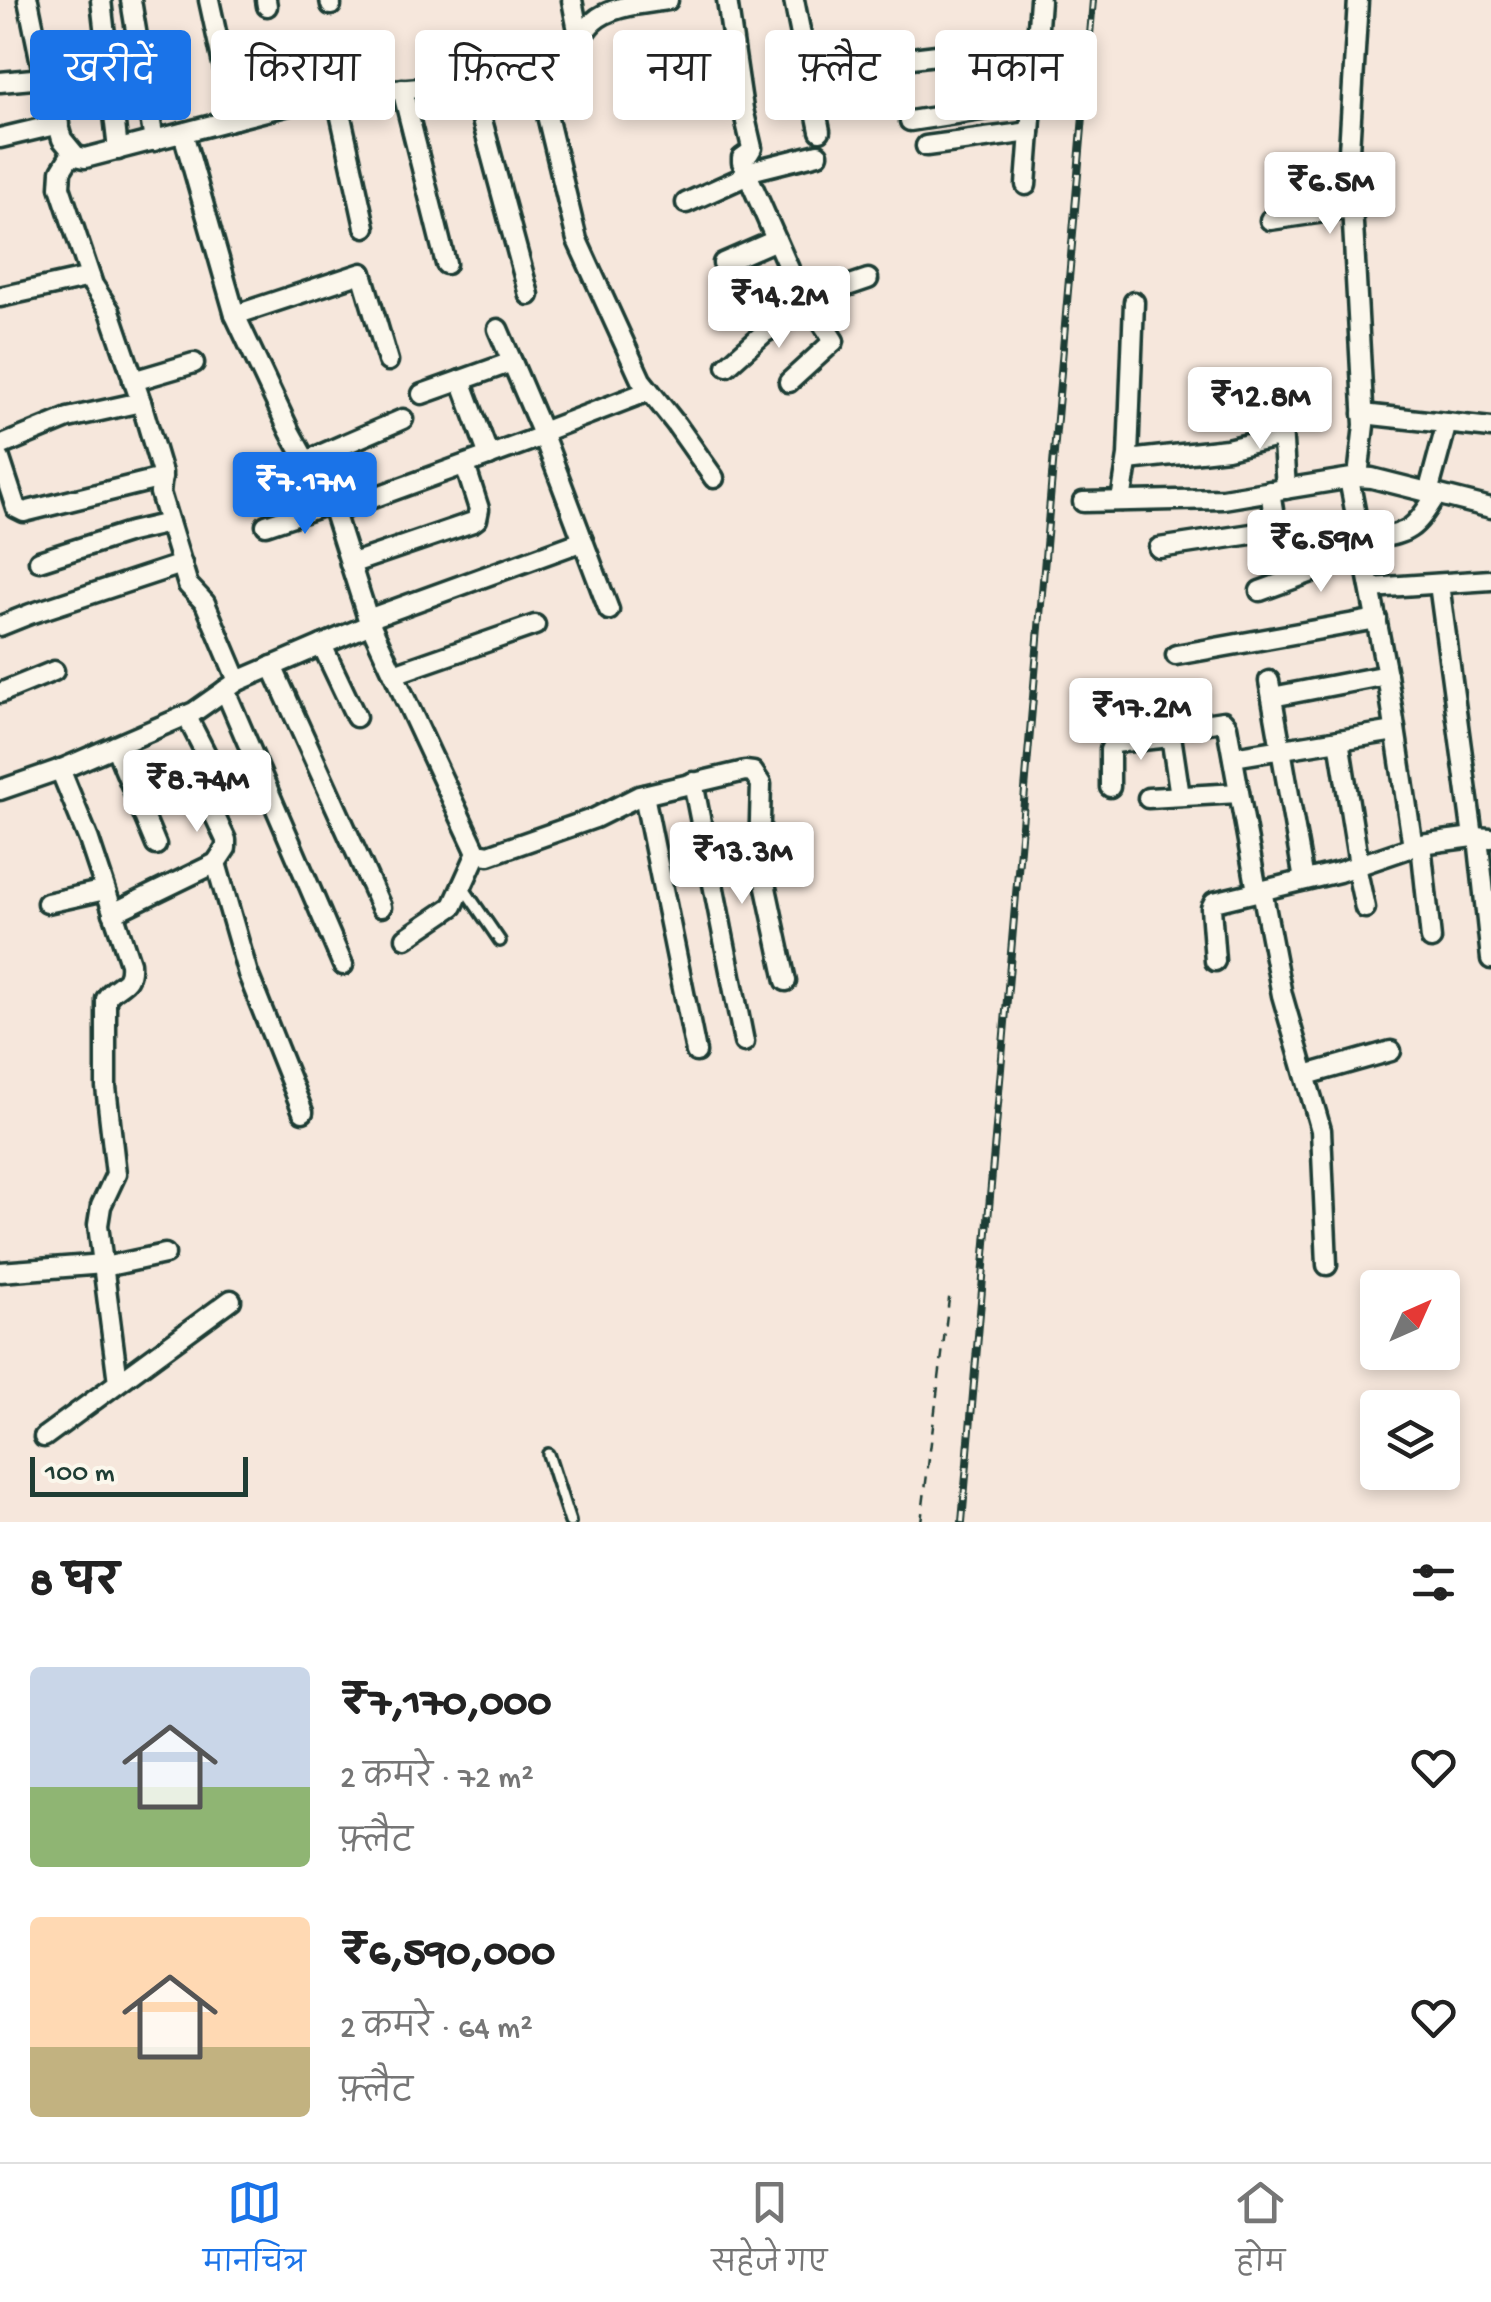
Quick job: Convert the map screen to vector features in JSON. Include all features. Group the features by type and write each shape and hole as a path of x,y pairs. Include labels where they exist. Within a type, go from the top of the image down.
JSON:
{"street":[{"path":"28,0 34,30"},
{"path":"101,0 118,150"},
{"path":"131,0 154,140"},
{"path":"209,0 216,30"},
{"path":"572,0 578,30"},
{"path":"587,30 592,22 631,3 668,0"},
{"path":"727,0 752,148 742,158 747,174 792,278 834,341 789,382"},
{"path":"794,0 820,131"},
{"path":"1038,30 1040,0"},
{"path":"1358,0 1349,130 1363,414 1354,478 1431,939"},
{"path":"0,82 30,79"},
{"path":"395,89 415,87"},
{"path":"402,88 446,264"},
{"path":"910,121 935,117"},
{"path":"58,120 62,140 72,153 85,158 231,120"},
{"path":"342,120 365,227"},
{"path":"482,120 529,295"},
{"path":"548,120 577,240 634,368 714,478"},
{"path":"1026,185 1031,120"},
{"path":"0,138 59,124"},
{"path":"926,146 1030,132"},
{"path":"183,133 234,314 332,508 370,621 476,853 453,906 406,938"},
{"path":"72,153 61,171 60,187 90,277 110,311 134,381 162,478 160,493 188,585 205,603 231,685 342,965"},
{"path":"686,203 747,174 818,154"},
{"path":"1270,220 1352,208"},
{"path":"723,264 776,240"},
{"path":"234,314 362,274 388,361"},
{"path":"0,297 90,277"},
{"path":"726,366 808,303 868,279"},
{"path":"1121,502 1128,460 1134,302"},
{"path":"498,329 543,434 609,610"},
{"path":"422,394 512,362"},
{"path":"134,381 194,363"},
{"path":"461,380 489,456"},
{"path":"266,525 465,465 649,391"},
{"path":"0,446 68,418 140,402"},
{"path":"1158,548 1271,530 1278,490 1281,412"},
{"path":"1363,414 1491,428"},
{"path":"306,461 403,419"},
{"path":"1260,591 1400,534 1420,522 1432,494 1447,423"},
{"path":"1128,460 1227,449 1282,436"},
{"path":"0,459 16,508 24,512 162,478"},
{"path":"350,564 477,519 479,509 465,465"},
{"path":"1084,502 1223,500 1372,478 1491,508"},
{"path":"39,561 169,523"},
{"path":"0,790 186,715 205,706 231,685 370,621 583,541"},
{"path":"0,626 182,564"},
{"path":"1371,588 1491,580"},
{"path":"1439,584 1481,838 1491,959"},
{"path":"1176,655 1377,618"},
{"path":"394,674 536,625"},
{"path":"322,645 356,716"},
{"path":"272,666 381,907"},
{"path":"0,693 54,671"},
{"path":"1304,880 1271,689 1387,675"},
{"path":"113,913 216,862 226,848 226,840 204,795 206,754 186,715"},
{"path":"1180,796 1170,729 1223,721 1282,995 1321,1130 1327,1266"},
{"path":"1233,757 1395,731"},
{"path":"1110,787 1110,750 1114,743 1170,737"},
{"path":"1339,740 1365,908"},
{"path":"115,746 156,845"},
{"path":"60,769 89,840 131,973 106,999 106,1087 116,1174 98,1216 118,1382"},
{"path":"476,853 489,855 595,818 644,794 752,772 762,791 759,855 786,981"},
{"path":"693,782 744,1042"},
{"path":"1148,798 1239,792"},
{"path":"644,794 696,1052"},
{"path":"1215,960 1212,904 1417,845 1481,838"},
{"path":"216,862 248,974 303,1112"},
{"path":"47,903 106,890"},
{"path":"1306,1076 1391,1051"},
{"path":"0,1272 104,1266 165,1254"},
{"path":"44,1437 231,1300"}],"lane":[{"path":"463,887 500,941"},
{"path":"548,1454 570,1522"}],"path":[{"path":"921,1522 950,1291"}],"railway":[{"path":"962,1522 1093,0"}]}
